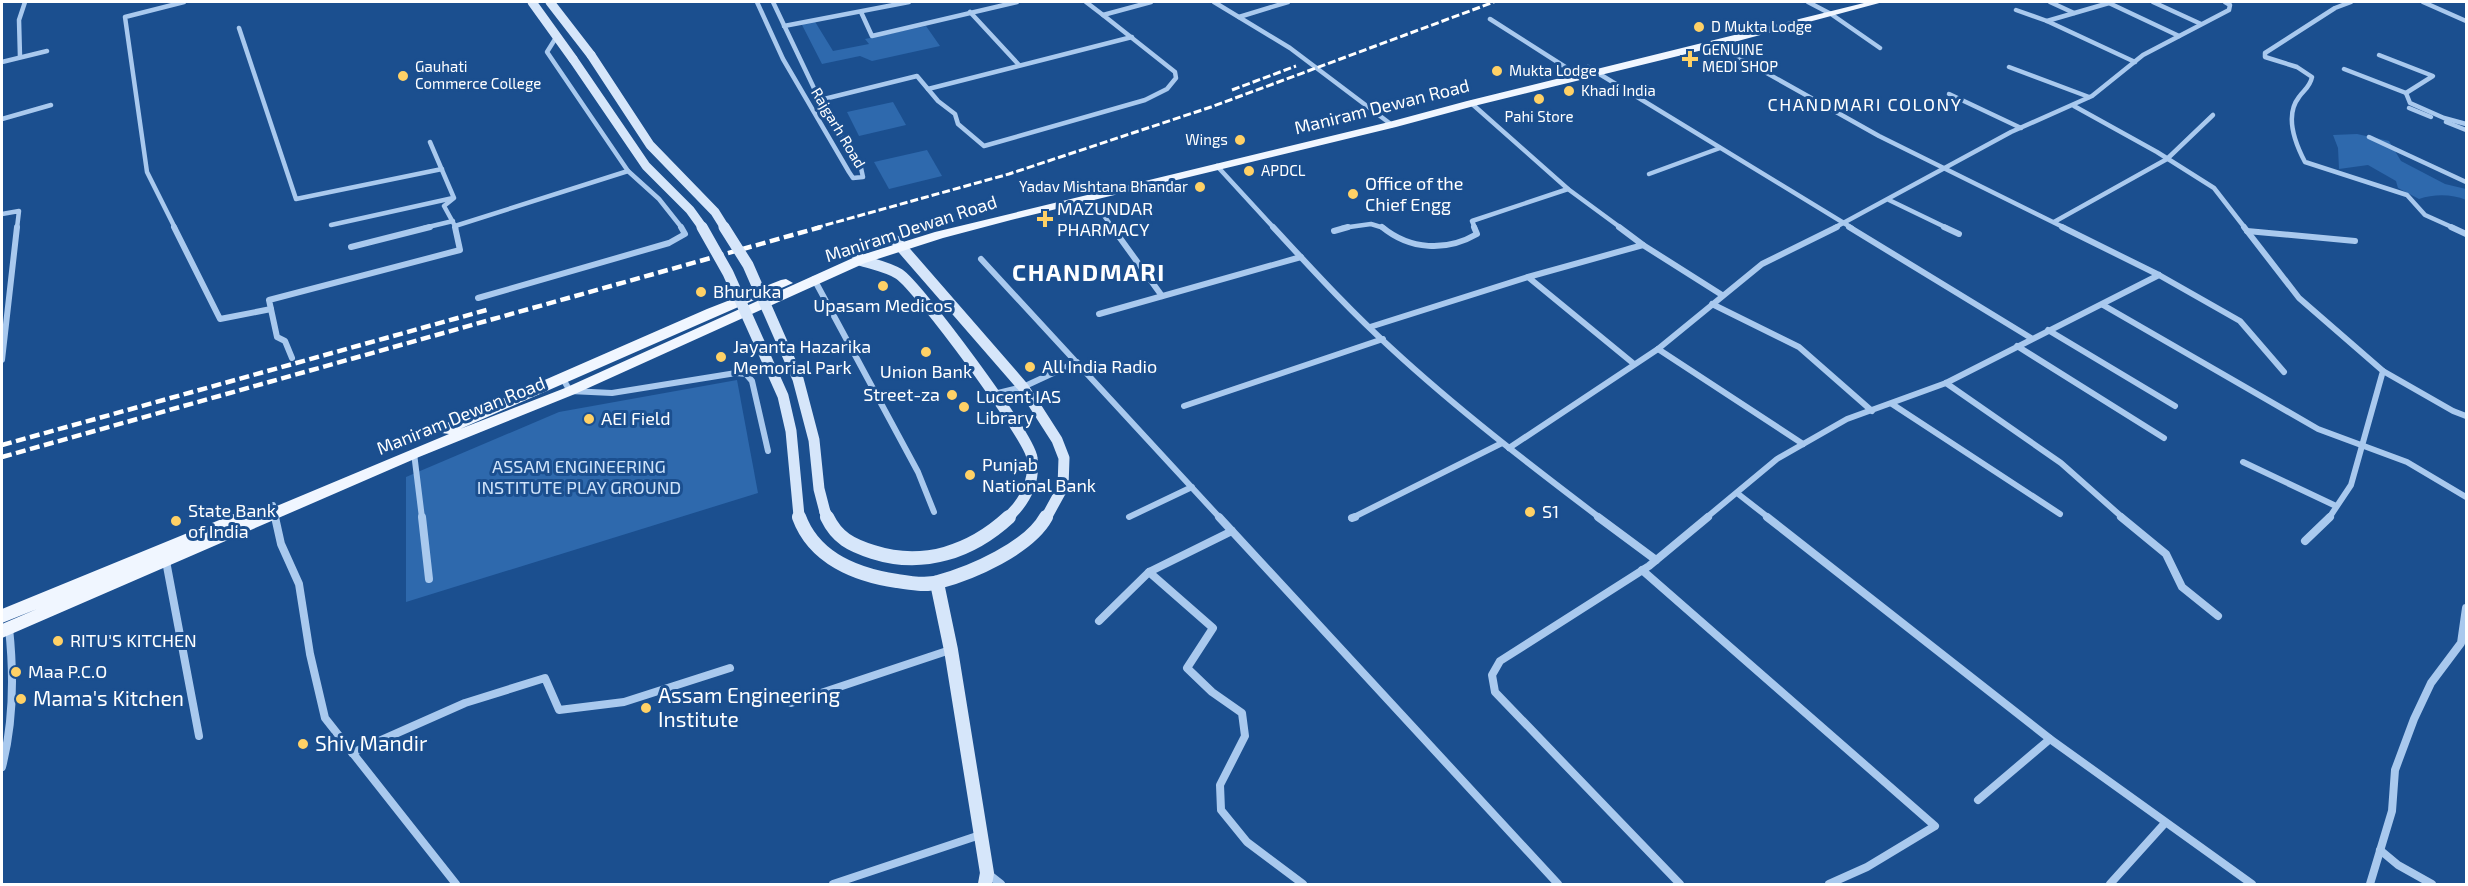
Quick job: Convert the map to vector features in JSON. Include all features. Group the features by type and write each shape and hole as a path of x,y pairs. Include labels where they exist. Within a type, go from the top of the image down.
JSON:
{"main road":[{"path":"532,2 646,166 690,210 708,235 728,273 758,334 783,396 791,431 799,516 804,533 824,552 853,571 868,577 908,583 937,583 999,558 1019,546 1040,528 1063,487 1064,458 1057,440 1023,387 898,245"},
{"path":"550,2 591,55 650,144 665,163 715,212 748,265 798,379 814,440 819,489 825,512 835,532 851,544 876,554 924,559 945,554 992,531 1022,503 1032,485 1034,470 1032,455 994,394 915,289 900,274 858,257"},
{"name":"Maniram Dewan Road","path":"898,245 1388,122 1570,70 1592,69 1715,44 1854,2"},
{"name":"Maniram Dewan Road","path":"5,614 414,453 567,385 712,312 858,257 1003,210 1471,103 1592,69 1827,11 1878,2"},
{"path":"547,22 563,18"},
{"name":"Maniram Dewan Road","path":"5,630 166,561 275,509 814,279 858,257"},
{"path":"937,583 951,650 986,879"}],"street":[{"path":"20,57 19,20 25,2"},
{"path":"184,2 125,17 147,172 220,319 271,309"},
{"name":"Rajgarh Road","path":"757,2 783,59 849,172 853,178 863,177 861,168 820,100 773,2"},
{"path":"784,27 909,2"},
{"path":"861,12 872,36 1017,2"},
{"path":"820,100 916,76 955,114 958,123 967,133 984,146 1145,100 1159,95 1173,85 1176,78 1175,72 1086,2"},
{"path":"1103,15 1151,2"},
{"path":"1214,2 1290,48 1388,122"},
{"path":"1239,17 1288,2"},
{"path":"1808,2 1827,11 1880,48"},
{"path":"2050,2 2074,13"},
{"path":"2047,21 2107,2 2179,36"},
{"path":"2153,2 2200,24"},
{"path":"1509,448 1658,348 1762,264 1889,200 2021,128 2074,106 2134,62 2229,10 2230,5 2225,2"},
{"path":"2351,2 2335,8 2265,53 2265,57 2302,69 2312,77 2307,90 2297,98 2292,110 2297,149 2305,162 2407,195 2425,215 2466,234"},
{"path":"2422,2 2466,21"},
{"path":"2016,10 2047,21 2134,62"},
{"path":"970,12 1019,65"},
{"path":"1491,19 1570,70"},
{"path":"239,28 296,199 442,169"},
{"path":"478,298 636,254 669,243 685,234 660,198 628,171 547,52 557,36"},
{"path":"928,89 1132,37"},
{"path":"1715,44 1879,136 2159,275 2240,321 2284,372"},
{"path":"2,62 47,51"},
{"path":"2379,55 2433,76 2406,93"},
{"path":"2009,67 2089,97"},
{"path":"1592,69 2031,338"},
{"path":"2344,69 2406,93 2410,103 2444,118 2466,124"},
{"path":"1949,94 2021,128"},
{"path":"1471,103 1568,189 1643,245 1722,295"},
{"path":"2,119 51,105"},
{"path":"2074,106 2214,188 2299,298 2383,371 2453,411 2466,416"},
{"path":"2409,108 2466,130"},
{"path":"2054,222 2167,159 2212,115"},
{"path":"2369,136 2466,182"},
{"path":"430,142 454,198"},
{"path":"1649,174 1720,148"},
{"path":"1217,166 1301,257 1415,370 1502,443 1656,560"},
{"path":"351,247 454,224 628,171"},
{"path":"1334,231 1358,225 1378,224 1392,235 1413,244 1439,246 1464,243 1477,234 1472,221 1568,189"},
{"path":"1090,197 1162,296"},
{"path":"292,358 285,341 277,337 269,300 460,250 454,224 444,206 454,198"},
{"path":"332,225 454,198"},
{"path":"1889,200 1959,234"},
{"path":"2,214 19,211 2,360"},
{"path":"2247,231 2355,241"},
{"path":"1370,327 1528,277 1643,245"},
{"path":"1099,314 1301,257"},
{"path":"981,259 1558,885"},
{"path":"1680,885 1495,692 1492,675 1500,662 1656,560 1777,459 1847,419 1946,382 2159,275"},
{"path":"1528,277 1634,364"},
{"path":"814,279 918,472 934,512"},
{"path":"1712,304 1799,347 1872,411"},
{"path":"2103,305 2318,429 2408,462 2466,497"},
{"path":"2048,330 2175,406"},
{"path":"1184,406 1383,339"},
{"path":"2017,346 2164,438"},
{"path":"1658,348 1803,444"},
{"path":"994,394 1023,387 1077,362"},
{"path":"2305,541 2328,519 2351,485 2383,371"},
{"path":"567,385 612,393 736,373 746,374 752,381 768,451"},
{"path":"1946,382 2061,463 2097,497 2166,554 2182,587 2218,616"},
{"path":"1892,404 2060,513"},
{"path":"1352,518 1502,443"},
{"path":"414,453 429,579"},
{"path":"2242,462 2336,506"},
{"path":"1129,517 1192,488"},
{"path":"1737,493 2049,740 2252,885"},
{"path":"275,509 281,544 299,584 310,654 325,718 456,885"},
{"path":"1099,621 1149,572 1232,531"},
{"path":"166,561 199,736"},
{"path":"1642,570 1935,826 1867,867 1829,885"},
{"path":"1149,572 1212,628 1187,668 1212,692 1242,713 1245,736 1220,784 1221,810 1247,842 1303,885"},
{"path":"2370,885 2392,811 2395,770 2431,683 2460,643 2466,608"},
{"path":"2,767 8,747 14,672 5,630 5,614"},
{"path":"791,703 951,650"},
{"path":"352,753 465,703 545,678 559,710 624,702 730,668"},
{"path":"1978,800 2049,740"},
{"path":"2110,885 2165,823"},
{"path":"833,885 980,835"},
{"path":"2380,850 2398,865 2432,885"},
{"path":"986,879 1001,885"}],"green space":[{"path":"814,20 833,51 869,44 865,39 926,26 940,46 872,61 860,56 822,64 801,23"},
{"path":"893,102 906,125 859,136 847,112"},
{"path":"2357,134 2389,141 2401,161 2445,184 2466,189 2466,200 2443,195 2419,199 2398,188 2396,181 2368,165 2339,169 2338,148 2333,135"},
{"path":"927,150 942,176 889,189 874,162"},
{"name":"ASSAM ENGINEERING INSTITUTE PLAY GROUND","path":"737,380 758,493 406,602 406,477 559,412"}],"railway":[{"path":"815,228 1009,174 1211,107 1494,2"},
{"path":"1232,90 1296,66"},
{"path":"2,457 821,227"},
{"path":"2,445 490,309"}],"place":[{"name":"D Mukta Lodge","path":"1699,27"},
{"name":"GENUINE MEDI SHOP","path":"1690,59"},
{"name":"Mukta Lodge","path":"1497,71"},
{"name":"Gauhati Commerce College","path":"403,76"},
{"name":"Khadi India","path":"1569,91"},
{"name":"Pahi Store","path":"1539,99"},
{"name":"Wings","path":"1240,140"},
{"name":"APDCL","path":"1249,171"},
{"name":"Yadav Mishtana Bhandar","path":"1200,187"},
{"name":"Office of the Chief Engg","path":"1353,194"},
{"name":"MAZUNDAR PHARMACY","path":"1045,219"},
{"name":"Upasam Medicos","path":"883,286"},
{"name":"Bhuruka","path":"701,292"},
{"name":"Union Bank","path":"926,352"},
{"name":"Jayanta Hazarika Memorial Park","path":"721,357"},
{"name":"All India Radio","path":"1030,367"},
{"name":"Street-za","path":"952,395"},
{"name":"Lucent IAS Library","path":"964,407"},
{"name":"AEI Field","path":"589,419"},
{"name":"Punjab National Bank","path":"970,475"},
{"name":"S1","path":"1530,512"},
{"name":"State Bank of India","path":"176,521"},
{"name":"RITU'S KITCHEN","path":"58,641"},
{"name":"Maa P.C.O","path":"16,672"},
{"name":"Mama's Kitchen","path":"21,699"},
{"name":"Assam Engineering Institute","path":"646,708"},
{"name":"Shiv Mandir","path":"303,744"}],"district":[{"name":"CHANDMARI COLONY","path":"1865,105"},
{"name":"CHANDMARI","path":"1089,273"}]}
